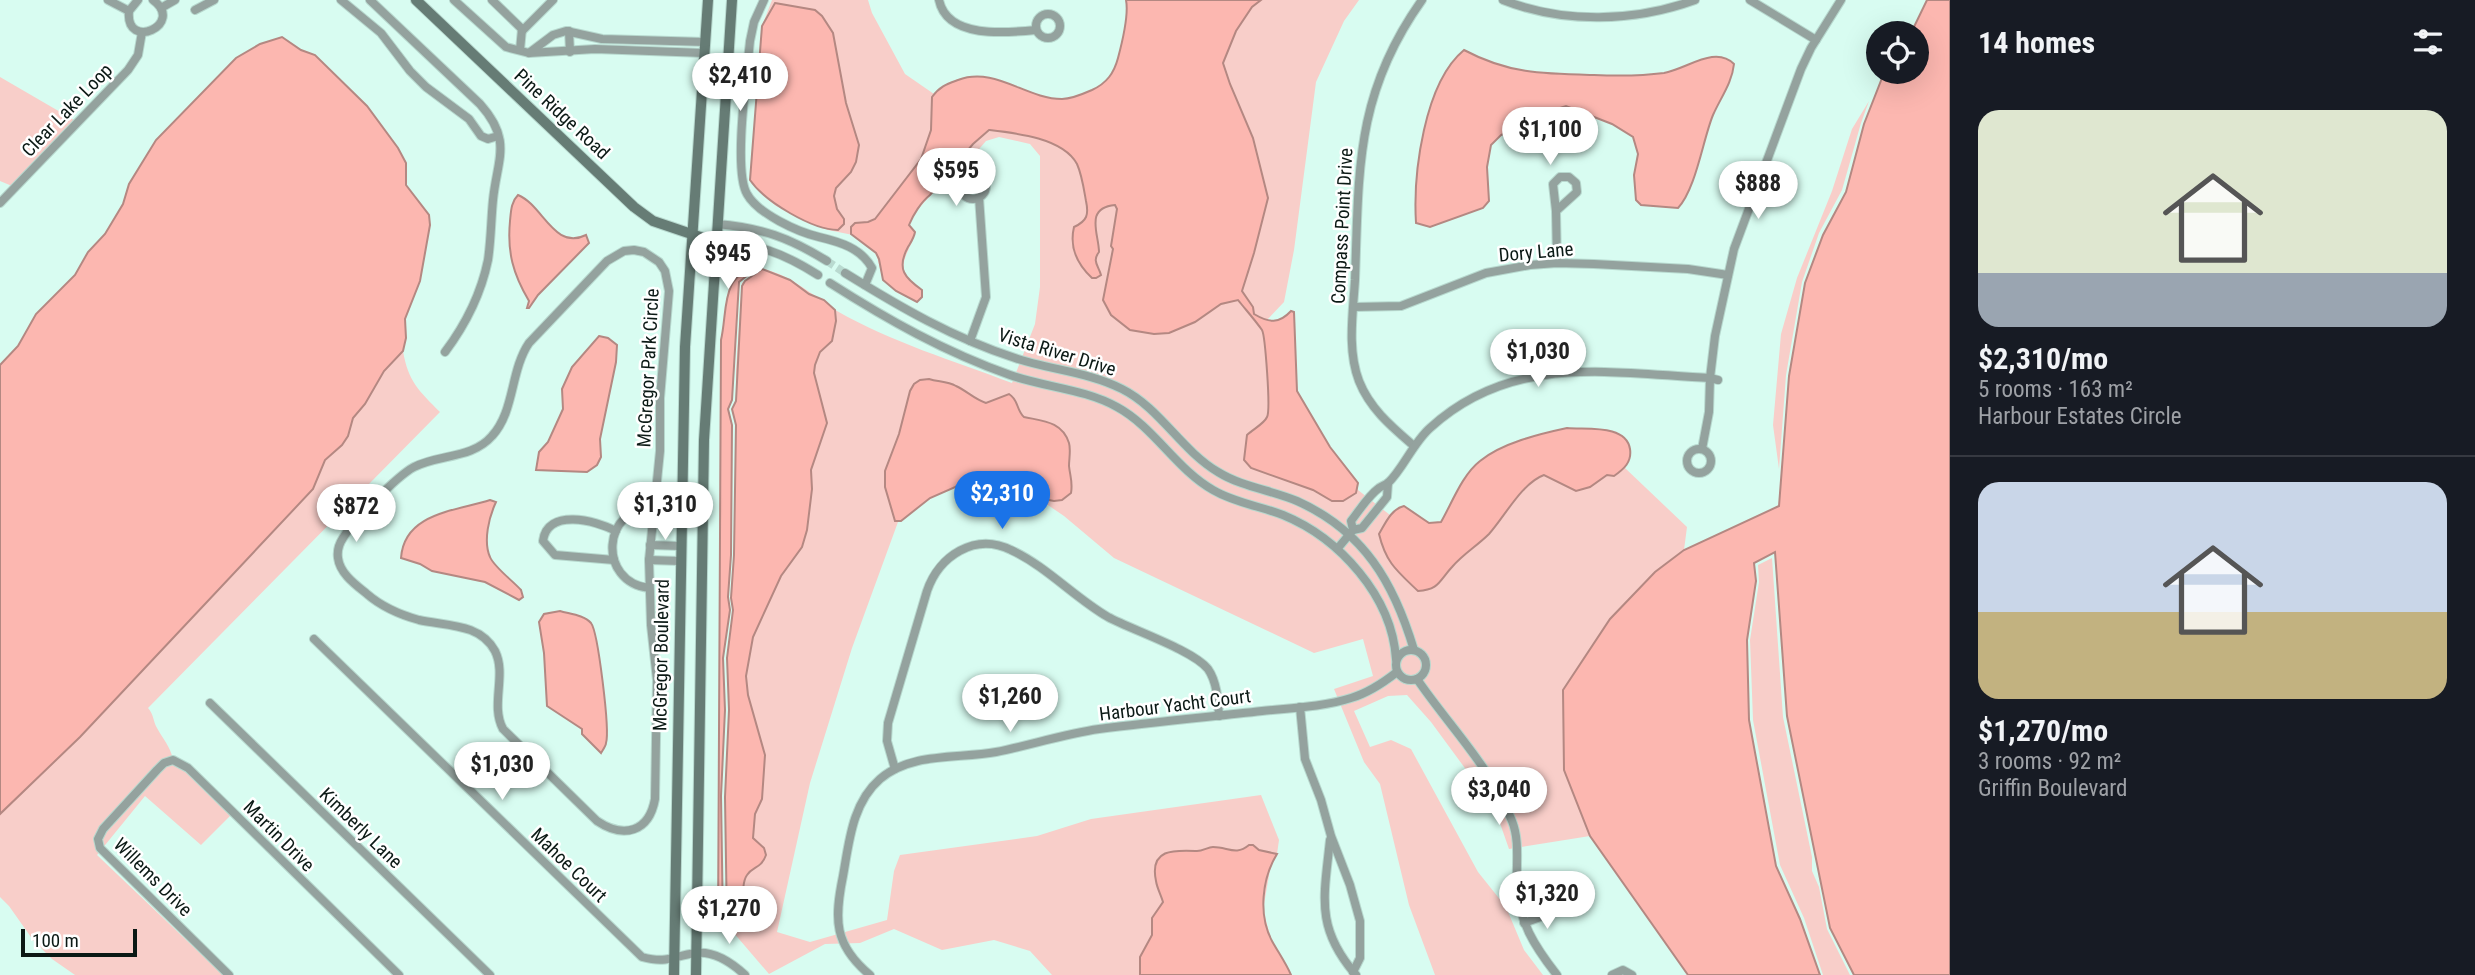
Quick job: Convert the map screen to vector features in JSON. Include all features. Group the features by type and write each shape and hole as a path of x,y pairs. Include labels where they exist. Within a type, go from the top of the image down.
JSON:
{"main road":[{"name":"Pine Ridge Road","path":"416,0 634,207 653,221 715,242"},
{"name":"McGregor Boulevard","path":"674,975 685,347 708,0"},
{"name":"McGregor Boulevard","path":"696,975 704,440 732,0"},
{"path":"694,235 717,224"}],"street":[{"path":"108,0 129,11"},
{"path":"138,0 129,11 130,22 142,32 157,27 162,18 161,8 153,0"},
{"path":"161,8 175,0"},
{"path":"195,10 214,0"},
{"path":"341,0 381,33 410,71 426,87 469,119 481,136 488,139 498,136"},
{"path":"370,0 480,104 493,121 498,136 501,162 494,191 484,273 467,319 445,352"},
{"path":"454,0 495,39 506,47 524,52 705,47"},
{"path":"492,0 522,31 524,52"},
{"path":"522,31 553,0"},
{"path":"764,0 754,22 750,41 740,160 744,188 753,203 768,215 812,235 841,243 867,259 872,268 865,285"},
{"path":"939,0 943,12 960,26 995,31 1036,30"},
{"name":"Compass Point Drive","path":"1414,446 1380,414 1364,391 1353,352 1358,179 1366,120 1375,88 1390,53 1422,0"},
{"path":"1503,0 1568,16 1603,18 1661,10 1695,0"},
{"path":"1750,0 1816,40"},
{"path":"1702,449 1714,379 1715,336 1740,227 1801,69 1841,0"},
{"path":"524,52 553,34 569,31 611,39 705,47"},
{"path":"569,31 570,52"},
{"name":"Clear Lake Loop","path":"0,202 128,70 138,55 142,32"},
{"path":"610,50 611,39"},
{"path":"970,341 986,297 979,197"},
{"path":"1556,211 1557,263"},
{"path":"717,224 760,229 781,235 827,261"},
{"path":"715,242 744,244 771,250 818,275"},
{"name":"McGregor Park Circle","path":"634,250 644,252 659,262 665,271 669,290 654,508 649,588 657,680 655,799 653,809 642,825 633,830 616,831 597,821 503,729 498,713 498,663 496,653 485,639 470,629 419,620 380,603 348,578 338,560 338,550 346,533 407,471 425,463 476,449 491,437 503,420 520,359 529,343 607,261 624,251 634,250"},
{"name":"Dory Lane","path":"1354,307 1401,306 1486,273 1557,263 1688,269 1728,275"},
{"name":"Vista River Drive","path":"845,273 919,318 970,341 1015,358 1100,379 1125,390 1145,404 1216,471 1241,483 1298,502 1351,532 1389,585 1414,650"},
{"name":"Vista River Drive","path":"830,283 894,323 969,360 1032,382 1115,405 1144,428 1184,469 1205,486 1229,498 1276,512 1300,523 1338,548 1375,598 1391,634 1396,659"},
{"path":"1351,532 1351,521 1377,489 1388,483 1429,429 1458,406 1492,388 1526,377 1560,372 1714,379"},
{"path":"1338,548 1351,532 1362,528 1387,497 1388,483"},
{"path":"1364,505 1375,512"},
{"path":"649,588 636,587 624,579 614,560 612,545 615,531 622,520 634,510 654,508"},
{"path":"614,560 555,555 543,541 546,528 557,521 592,522 615,531"},
{"path":"895,769 887,741 888,723 930,581 951,555 960,549 981,544 1010,549 1101,613 1201,662 1213,678 1219,716"},
{"path":"650,545 681,546"},
{"path":"649,560 680,561"},
{"name":"Mahoe Court","path":"314,639 642,957 666,961 697,953"},
{"path":"1414,650 1423,655 1426,665 1423,674 1417,679 1403,679 1397,672 1396,659 1403,651 1414,650"},
{"name":"Harbour Yacht Court","path":"870,975 853,961 842,944 837,916 839,898 853,823 861,804 872,786 895,769 913,762 997,752 1098,729 1300,707 1359,695 1397,672"},
{"path":"1417,679 1484,768 1505,804 1517,841 1517,894 1524,923 1531,940 1557,975"},
{"name":"Kimberly Lane","path":"210,703 489,975"},
{"path":"1300,707 1305,759 1350,885 1360,921 1360,958 1355,973"},
{"name":"Martin Drive","path":"134,795 164,763 173,760 182,763 399,975"},
{"name":"Willems Drive","path":"134,795 103,829 98,839 100,848 229,975"},
{"path":"1331,836 1324,902 1326,922 1338,950 1355,973"},
{"path":"1524,923 1559,911"},
{"path":"697,953 711,954 745,975"},
{"path":"1612,975 1623,970 1632,975"}],"shaded area":[{"path":"772,0 868,0 872,13 905,74 934,94 951,82 967,77 983,77 1044,97 1061,99 1092,90 1112,73 1123,37 1126,0 1359,0 1344,21 1316,82 1294,250 1284,302 1267,320 1278,322 1290,312 1294,312 1297,391 1330,447 1357,480 1358,490 1390,515 1404,506 1422,518 1436,523 1441,522 1462,483 1483,459 1506,446 1537,435 1583,428 1600,429 1615,433 1625,440 1629,452 1625,468 1687,527 1684,550 1655,572 1610,619 1563,690 1564,770 1590,836 1509,849 1495,809 1431,722 1407,695 1388,696 1354,711 1370,747 1391,740 1411,749 1478,872 1506,907 1524,950 1543,975 1435,975 1409,905 1380,784 1364,762 1334,689 1373,676 1363,639 1314,653 1114,558 1064,516 1036,497 993,483 962,484 940,492 898,522 852,648 810,783 777,932 810,942 887,920 894,871 900,855 1037,836 1091,819 1261,795 1279,840 1277,854 1271,864 1263,910 1271,939 1291,975 1052,975 1030,951 994,940 942,950 894,929 860,943 825,944 769,974 727,925 727,658 733,611 731,598 736,425 732,409 736,401 742,283 762,269 772,271 791,280 837,311 879,332 1012,383 1035,324 1040,287 1040,156 1030,144 999,137 986,141 945,188 936,189 918,210 909,225 915,232 904,264 905,277 922,290 922,297 917,302 896,291 883,280 876,253 853,235 828,230 776,206 764,196 750,180 762,26"},
{"path":"1126,0 1261,0 1252,7 1236,31 1223,63 1253,138 1268,198 1242,291 1253,307 1254,314 1264,319 1274,321 1291,311 1294,312 1297,391 1330,447 1358,483 1356,493 1343,501 1332,501 1313,490 1251,468 1244,460 1247,435 1267,417 1268,388 1262,330 1238,300 1221,304 1195,322 1169,333 1154,334 1130,330 1111,315 1103,300 1113,249 1111,246 1117,209 1115,205 1105,207 1096,216 1099,252 1096,261 1101,275 1092,278 1078,261 1073,242 1074,227 1084,220 1087,214 1082,178 1077,164 1061,148 1038,138 989,130 973,144 920,205 909,225 915,232 904,255 903,267 907,277 922,290 922,297 917,302 896,291 883,280 876,253 851,234 851,227 855,223 875,219 921,159 931,130 932,97 938,90 958,80 985,77 1049,98 1070,98 1092,90 1106,81 1116,63 1125,29"},
{"path":"1927,0 1950,0 1950,975 1854,975 1830,928 1787,716 1775,552 1754,563 1756,581 1747,640 1749,720 1776,866 1800,919 1820,975 1688,975 1590,836 1564,770 1563,690 1610,619 1655,572 1684,550 1779,506 1789,376 1805,283 1823,235 1846,192 1864,124 1880,84 1929,84 1929,21 1917,21"},
{"path":"775,3 815,10 833,33 846,103 859,145 856,162 851,172 836,188 834,196 837,209 844,219 844,224 838,230 816,225 790,213 767,197 750,180 762,26"},
{"path":"282,37 301,50 315,55 367,106 398,148 406,163 406,185 429,215 430,225 420,281 405,319 406,338 403,351 384,371 365,404 353,418 348,436 342,445 325,460 313,489 80,737 0,814 0,365 18,346 36,314 75,275 88,252 105,234 123,204 129,184 156,140 236,58 260,44"},
{"path":"1464,50 1496,64 1559,74 1621,76 1664,73 1710,57 1726,59 1734,64 1729,84 1709,125 1690,189 1678,208 1641,205 1636,200 1634,175 1638,154 1633,137 1612,124 1566,106 1541,114 1501,135 1491,145 1487,167 1489,201 1483,208 1430,227 1416,223 1419,155 1430,106 1439,84 1450,65"},
{"path":"0,77 74,120 12,186 0,181"},
{"path":"1869,101 1842,190 1819,233 1802,282 1786,375 1779,469 1773,425 1781,334 1797,278 1832,191 1852,129"},
{"path":"518,195 527,200 557,232 565,237 586,235 589,243 538,295 529,308 529,301 515,272 509,243 511,210"},
{"path":"758,267 739,282 732,400 728,409 732,425 731,555 728,597 730,610 723,658 725,710 721,796 723,924 730,933 718,928 721,340 731,285 746,271"},
{"path":"762,269 790,280 809,294 824,300 835,310 836,321 832,341 820,352 815,365 814,373 827,423 811,470 812,489 807,530 802,547 781,576 753,637 746,676 748,695 765,755 762,799 755,814 753,838 764,848 766,855 762,863 749,872 745,879 743,920 731,928 727,925 725,797 729,710 727,658 733,610 731,598 734,555 736,425 732,409 736,401 742,286"},
{"path":"599,336 608,338 617,345 600,439 601,457 597,465 587,472 536,470 539,452 548,442 563,409 562,389 572,367"},
{"path":"403,351 408,370 416,385 440,412 148,708 173,759 231,815 201,845 145,796 97,855 223,975 75,975 52,959 33,940 0,897 0,814 80,737 313,489 325,460 348,436 353,418 365,404 384,371"},
{"path":"920,380 953,384 986,403 1009,394 1024,417 1051,423 1062,430 1070,446 1071,493 1062,500 1054,501 1033,497 993,483 962,484 930,498 901,521 895,521 885,487 885,471 899,434 910,391"},
{"path":"1567,428 1604,430 1621,435 1630,449 1624,468 1614,476 1607,475 1590,487 1576,491 1544,475 1536,479 1521,492 1489,534 1430,589 1418,591 1393,566 1379,534 1395,510 1404,506 1429,523 1441,522 1463,481 1480,461 1510,444"},
{"path":"490,500 496,502 488,529 488,551 495,565 521,590 523,597 519,600 485,582 432,571 401,558 404,543 421,523 447,511"},
{"path":"1772,558 1783,717 1812,857 1812,871 1819,887 1827,929 1850,975 1823,975 1804,918 1780,865 1753,720 1750,640 1759,582 1758,565"},
{"path":"560,611 585,618 594,630 600,661 607,734 601,753 582,734 582,729 547,706 539,622 544,614"},
{"path":"1249,845 1277,854 1265,885 1263,908 1272,941 1291,975 1140,975 1140,957 1152,935 1152,918 1163,902 1155,870 1160,857 1173,851 1199,851 1213,847 1240,850"}],"tunnel":[{"path":"827,261 845,273"}]}
